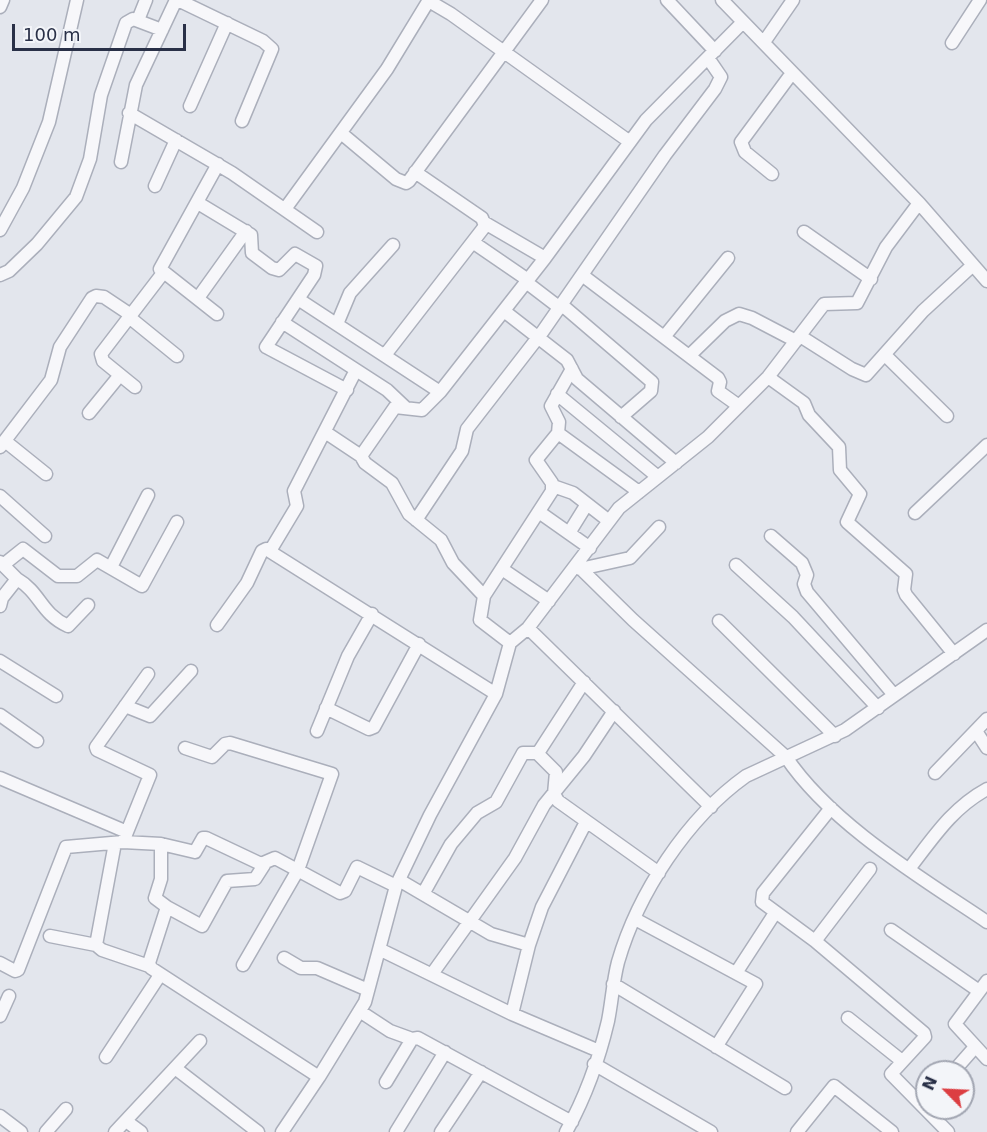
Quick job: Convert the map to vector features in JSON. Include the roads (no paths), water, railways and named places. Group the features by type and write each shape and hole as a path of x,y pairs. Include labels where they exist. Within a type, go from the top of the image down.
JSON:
{"street":[{"path":"0,230 23,188 49,122 76,0"},
{"path":"138,20 146,0"},
{"path":"121,162 136,85 177,0 263,41 272,49 242,121"},
{"path":"285,210 387,69 429,0 630,142"},
{"path":"341,133 402,182 409,181 542,0"},
{"path":"416,520 462,451 467,429 538,338 720,81 719,72 711,54 667,0"},
{"path":"722,0 792,74 920,202 987,281"},
{"path":"764,42 793,0"},
{"path":"952,43 980,0"},
{"path":"0,275 9,271 37,244 76,197 90,159 101,95 126,23 129,19 138,20 162,30"},
{"path":"361,456 395,407 422,410 440,392 545,258 646,120 743,22"},
{"path":"190,106 227,24"},
{"path":"772,174 745,152 741,142 792,74"},
{"path":"129,113 218,164 317,232"},
{"path":"155,186 176,140"},
{"path":"217,314 160,269 162,261 198,203 218,164"},
{"path":"416,172 485,223 545,258"},
{"path":"282,1132 361,1012 381,950 398,883 430,815 496,694 510,643 528,628 579,567 619,508 708,436 739,406 768,377 824,304 857,303 886,248 920,202"},
{"path":"198,203 246,231 253,238 252,253 272,268 282,269 295,254 316,266 314,275 266,345 267,349 347,390"},
{"path":"385,354 474,243 485,223"},
{"path":"198,298 246,231"},
{"path":"804,232 871,279"},
{"path":"474,243 561,306 653,385 651,391 621,417"},
{"path":"337,324 350,293 393,245"},
{"path":"664,337 728,258"},
{"path":"689,356 725,321 739,315 752,318 798,339 862,375 870,372 923,311 973,265"},
{"path":"135,387 104,361 101,354 163,273"},
{"path":"582,275 718,378 720,382 718,391 739,406"},
{"path":"46,474 2,444 51,380 60,347 92,298 104,297 177,356"},
{"path":"298,299 440,392"},
{"path":"504,311 567,360 577,379 676,463"},
{"path":"282,322 387,390 405,407"},
{"path":"885,355 947,416"},
{"path":"572,369 557,394 551,411 559,422 558,432 539,453 536,460 553,486 568,490 609,521"},
{"path":"270,551 295,510 297,502 294,491 356,370"},
{"path":"89,413 120,375"},
{"path":"768,377 804,403 808,415 839,447 840,470 860,494 847,522 906,574 904,590 906,595 954,654"},
{"path":"557,394 658,477"},
{"path":"325,432 361,456 365,463 392,483 406,510 441,540 453,563 484,596"},
{"path":"558,432 639,492"},
{"path":"915,513 987,445"},
{"path":"510,643 480,620 484,596 553,486"},
{"path":"111,567 148,495"},
{"path":"0,496 45,536"},
{"path":"569,533 587,504"},
{"path":"538,512 590,548"},
{"path":"88,605 68,627 46,612 31,588 17,579 2,564 23,549 55,575 77,576 97,560 142,585 177,522"},
{"path":"579,567 630,558 658,527"},
{"path":"771,536 802,563 807,575 804,584 807,592 894,695"},
{"path":"217,625 242,590 262,551 270,551 496,694"},
{"path":"736,565 793,617 878,708"},
{"path":"579,567 633,620 786,757 798,775 831,808 909,869 987,922"},
{"path":"502,569 549,602"},
{"path":"0,606 2,598 17,579"},
{"path":"317,731 348,656 372,614"},
{"path":"719,621 835,736"},
{"path":"528,628 711,807"},
{"path":"361,1012 390,1031 412,1039 418,1038 445,1052 571,1128 599,1051 618,962 635,919 659,873 711,807 746,776 835,736 987,630"},
{"path":"326,708 369,729 374,727 419,644"},
{"path":"0,661 56,696"},
{"path":"125,706 150,716 191,671"},
{"path":"96,945 122,839 150,775 96,748 148,674"},
{"path":"537,753 584,682"},
{"path":"432,974 514,858 544,805 614,711"},
{"path":"0,715 37,741"},
{"path":"935,773 987,719"},
{"path":"976,731 987,748"},
{"path":"184,748 212,757 225,744 231,743 331,773 298,870 243,965"},
{"path":"423,894 451,844 477,813 496,802 525,752 537,753 556,772 554,794 558,801 659,873"},
{"path":"1,781 122,839"},
{"path":"909,869 954,812 966,800 987,789"},
{"path":"831,808 763,893 762,902 815,941 924,1033 924,1037 892,1072 892,1077 915,1096"},
{"path":"512,1014 529,945 547,898 586,822"},
{"path":"0,963 15,971 18,970 66,847 122,839 161,844 195,852 204,837 264,864"},
{"path":"161,844 160,879 155,898 202,926 227,881 255,879 264,864 275,858 340,893 345,891 357,867 423,894 491,934 529,945"},
{"path":"815,941 870,869"},
{"path":"149,966 167,907"},
{"path":"736,973 775,913"},
{"path":"635,919 756,986 716,1047"},
{"path":"891,930 983,986 955,1024 987,1059"},
{"path":"50,936 96,945 149,966 319,1077"},
{"path":"381,950 512,1014 599,1051"},
{"path":"284,958 301,968 317,968 368,990"},
{"path":"106,1057 160,975"},
{"path":"613,984 785,1088"},
{"path":"1,1014 9,996"},
{"path":"848,1018 902,1061"},
{"path":"387,1082 412,1039"},
{"path":"116,1132 200,1041"},
{"path":"964,1060 975,1047"},
{"path":"396,1132 445,1052"},
{"path":"594,1064 711,1132"},
{"path":"175,1068 258,1132"},
{"path":"441,1132 481,1072"},
{"path":"797,1132 834,1086 892,1132"},
{"path":"46,1132 66,1109"},
{"path":"0,1116 21,1132"},
{"path":"686,1132 693,1120"},
{"path":"126,1121 141,1132"}]}
